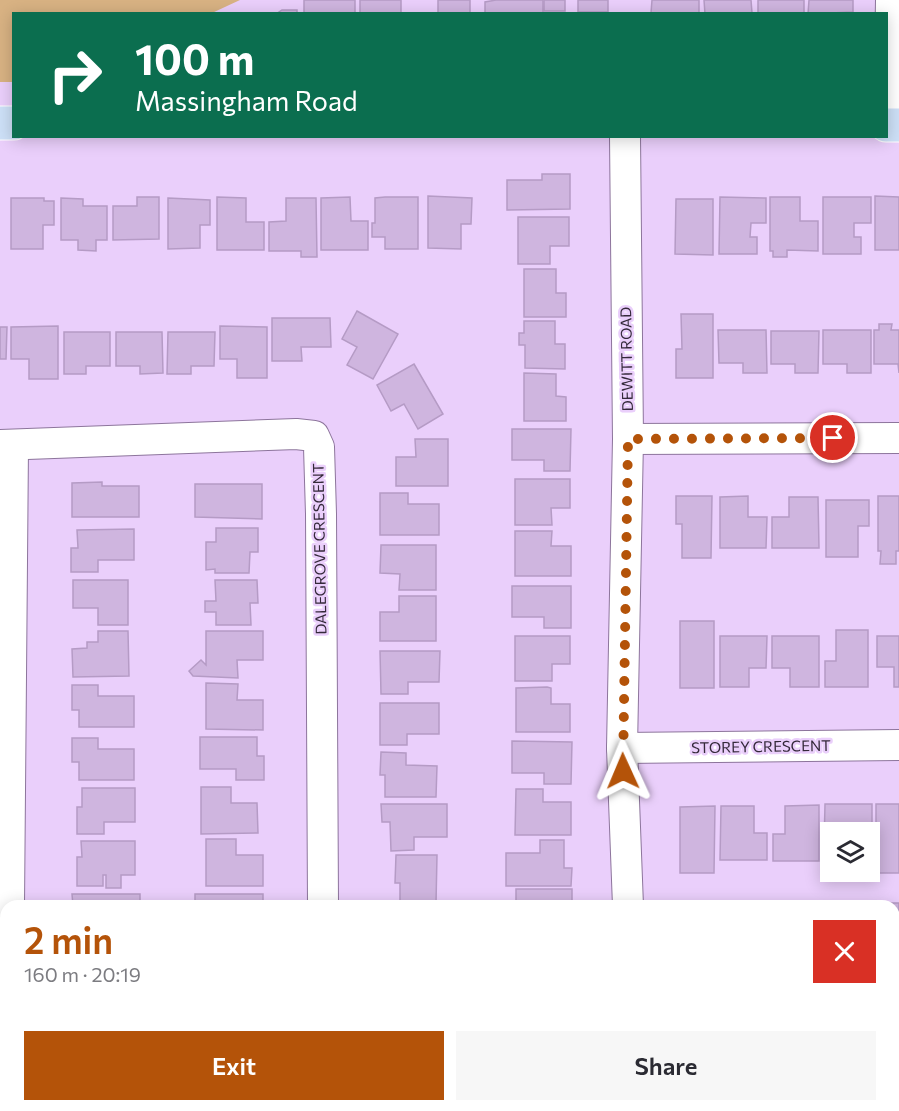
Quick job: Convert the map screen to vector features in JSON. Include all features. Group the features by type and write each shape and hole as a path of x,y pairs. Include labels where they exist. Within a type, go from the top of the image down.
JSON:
{"street":[{"path":"891,0 892,125"},
{"name":"DEWITT ROAD","path":"625,138 628,439 622,748 628,900"},
{"name":"DALEGROVE CRESCENT","path":"6,445 296,434 314,436 319,447 321,514 323,900"},
{"path":"628,439 899,438"},
{"path":"6,445 9,900"},
{"name":"STOREY CRESCENT","path":"622,748 899,745"}],"shaded area":[{"path":"0,0 240,0 214,12 12,12 12,82 0,82"}],"building":[{"path":"304,0 355,0 355,12 304,12"},
{"path":"360,0 401,0 401,12 360,12"},
{"path":"438,0 470,0 470,12 438,12"},
{"path":"543,0 543,12 485,12 485,2"},
{"path":"544,0 565,0 565,11 544,11"},
{"path":"578,0 608,0 608,12 578,12"},
{"path":"652,0 699,0 699,12 651,12"},
{"path":"704,0 751,0 752,12 705,12"},
{"path":"758,0 804,0 804,12 758,12"},
{"path":"809,0 853,0 853,12 808,12"},
{"path":"282,10 297,10 297,12 279,12"},
{"path":"542,174 570,174 570,209 507,210 507,180 542,180"},
{"path":"428,196 472,198 471,224 461,224 461,249 428,248"},
{"path":"875,196 899,197 899,250 875,250"},
{"path":"137,197 159,197 159,239 113,240 113,206 137,206"},
{"path":"217,197 246,198 246,222 264,222 264,250 217,250"},
{"path":"350,197 351,221 368,221 368,250 321,250 321,198"},
{"path":"418,197 418,249 385,249 385,237 372,237 372,223 375,223 375,198"},
{"path":"720,197 766,198 766,223 751,223 750,237 757,237 757,254 719,254"},
{"path":"770,197 800,197 800,221 818,221 818,251 787,250 787,257 773,257 773,251 770,251"},
{"path":"823,197 871,197 871,223 854,223 854,237 861,237 861,254 823,254"},
{"path":"11,198 44,198 44,201 54,201 54,225 43,225 43,249 11,249"},
{"path":"61,198 83,199 83,206 107,206 107,240 96,240 96,251 78,250 78,240 61,240"},
{"path":"168,198 210,200 210,225 200,225 200,248 168,249"},
{"path":"286,198 316,198 317,257 301,257 301,251 269,251 269,222 286,221"},
{"path":"676,199 713,199 713,255 675,254"},
{"path":"518,217 569,217 569,246 550,246 550,264 518,264"},
{"path":"524,269 556,269 556,293 566,293 566,317 524,317"},
{"path":"357,311 398,334 373,379 347,365 357,347 342,339"},
{"path":"681,314 713,314 713,378 676,378 676,349 682,349"},
{"path":"272,318 330,318 331,347 301,347 302,361 272,361"},
{"path":"524,321 555,321 555,344 565,344 565,369 525,368 525,345 519,345 519,333 524,333"},
{"path":"879,324 892,324 891,330 899,330 899,373 898,364 874,364 874,330 879,330"},
{"path":"58,326 58,379 29,379 29,359 11,359 11,327"},
{"path":"220,326 267,327 267,378 237,378 237,359 220,359"},
{"path":"0,327 7,327 6,359 0,359"},
{"path":"718,330 766,330 767,373 743,373 743,363 719,363"},
{"path":"823,330 871,330 871,373 847,373 847,364 823,364"},
{"path":"771,331 819,331 818,373 795,373 795,364 771,364"},
{"path":"64,332 110,332 110,366 86,366 86,374 64,374"},
{"path":"116,332 162,332 163,373 140,374 140,366 116,366"},
{"path":"168,332 215,332 214,366 191,366 191,374 167,374"},
{"path":"414,364 443,414 418,429 404,404 391,411 377,385"},
{"path":"524,373 556,374 556,396 566,397 566,421 524,421"},
{"path":"512,429 571,429 570,471 544,471 544,460 512,460"},
{"path":"415,439 448,439 448,486 396,486 396,457 416,457"},
{"path":"515,479 570,479 570,508 551,508 552,525 515,525"},
{"path":"102,482 102,486 139,486 139,517 72,517 72,483"},
{"path":"195,484 262,484 262,519 195,517"},
{"path":"380,493 408,493 408,504 439,504 439,535 380,535"},
{"path":"676,496 712,496 711,558 682,558 682,524 676,524"},
{"path":"748,496 748,517 767,517 766,548 720,548 720,497"},
{"path":"878,496 899,496 899,551 896,551 896,564 880,564"},
{"path":"789,497 818,497 819,548 772,548 772,517 789,517"},
{"path":"826,500 869,500 869,526 858,526 858,557 826,557"},
{"path":"216,528 258,528 258,552 250,552 249,573 215,573 215,569 206,570 206,542 216,542"},
{"path":"134,529 134,560 98,560 98,572 71,572 71,548 78,548 77,530"},
{"path":"515,531 552,531 551,546 571,546 571,576 515,576"},
{"path":"381,545 436,545 436,590 399,590 400,574 380,573"},
{"path":"73,580 128,580 128,625 98,625 98,608 73,608"},
{"path":"215,580 257,580 258,603 250,603 251,625 216,625 216,612 205,612 205,601 216,601"},
{"path":"512,586 571,586 571,628 544,628 544,617 512,617"},
{"path":"399,596 436,596 436,641 380,641 380,612 399,612"},
{"path":"680,621 714,621 714,688 680,688"},
{"path":"836,630 868,630 868,687 825,687 825,661 836,661"},
{"path":"98,631 128,631 129,676 73,677 72,649 87,648 87,642 98,642"},
{"path":"206,631 263,631 263,660 237,660 238,678 193,676 189,671 201,660 206,665"},
{"path":"515,636 570,636 570,664 552,664 552,681 515,681"},
{"path":"720,636 767,636 766,668 749,668 749,687 720,687"},
{"path":"772,636 819,636 819,687 790,687 790,668 772,668"},
{"path":"877,636 899,636 899,687 894,687 894,667 877,667"},
{"path":"380,651 440,651 439,682 408,682 408,694 381,694"},
{"path":"206,683 238,684 237,700 263,700 263,730 206,729"},
{"path":"72,685 98,685 98,696 134,696 134,727 79,727 79,710 72,710"},
{"path":"516,688 551,688 551,704 570,704 570,732 516,732"},
{"path":"380,703 439,703 439,734 407,734 407,745 380,745"},
{"path":"200,737 257,737 257,756 264,756 264,780 236,780 236,769 200,769"},
{"path":"72,738 98,738 98,749 134,749 134,780 79,780 79,762 72,762"},
{"path":"512,741 572,742 571,784 544,784 544,773 512,773"},
{"path":"381,752 406,753 406,765 437,766 436,797 385,797 385,775 380,775"},
{"path":"201,787 231,787 231,803 257,803 258,833 201,834"},
{"path":"82,788 135,788 135,822 104,822 104,834 77,834 77,807 82,807"},
{"path":"516,789 543,789 543,802 571,802 571,835 515,835"},
{"path":"381,804 447,804 447,837 414,837 414,850 391,851 390,822 382,822"},
{"path":"825,804 872,804 872,822 825,822"},
{"path":"876,804 899,804 899,873 880,873 880,822 876,822"},
{"path":"819,805 819,861 773,861 773,834 785,834 785,806"},
{"path":"715,806 714,873 680,873 680,807"},
{"path":"721,806 754,806 754,833 767,833 767,860 720,860"},
{"path":"206,839 236,839 236,855 263,855 263,886 206,886"},
{"path":"540,840 564,840 564,868 572,868 571,886 506,886 506,853 540,853"},
{"path":"81,841 135,841 135,875 121,875 121,888 106,888 106,875 103,875 103,886 77,886 77,857 82,857"},
{"path":"396,855 437,855 436,900 400,900 400,883 395,883"},
{"path":"516,889 572,889 572,900 516,900"},
{"path":"72,894 140,894 140,900 72,900"},
{"path":"195,894 263,894 263,900 195,900"}],"route":[{"path":"623,771 628,439 833,438"}]}
